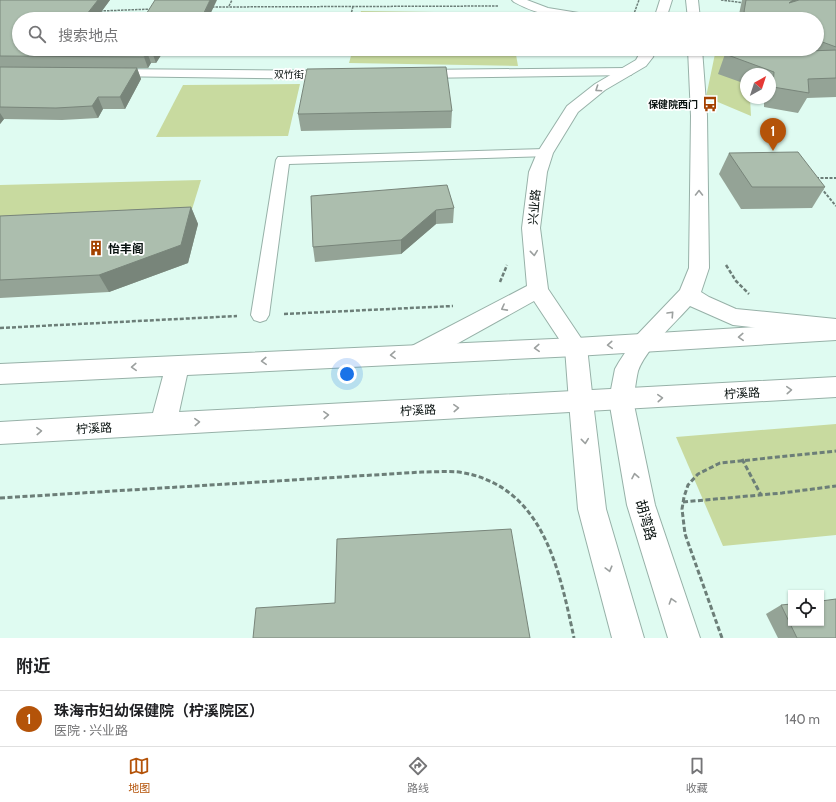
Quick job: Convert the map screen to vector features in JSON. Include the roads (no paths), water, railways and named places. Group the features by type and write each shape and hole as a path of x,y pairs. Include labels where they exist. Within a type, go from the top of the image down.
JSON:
{"main road":[{"path":"662,12 666,0"},
{"path":"692,0 693,12"},
{"path":"523,3 552,12"},
{"name":"兴业路","path":"581,402 576,347 538,290 531,228 538,172 545,153 568,115 578,103 600,86 641,63 647,56"},
{"path":"621,400 627,369 644,342 690,294 699,268 699,116 695,56"},
{"path":"405,74 626,72"},
{"name":"双竹街","path":"94,73 350,75"},
{"path":"418,354 538,290"},
{"path":"690,294 701,303 733,317 836,330"},
{"path":"0,374 576,347 836,330"},
{"path":"164,424 178,365"},
{"name":"柠溪路","path":"0,433 836,387"},
{"name":"胡湾路","path":"621,400 641,505 684,638"},
{"path":"581,402 592,509 628,638"}],"lane":[{"path":"260,315 282,160 545,153"}],"place":[{"name":"保健院西门","path":"710,104"},
{"name":"珠海市妇幼保健院（柠溪院区）","path":"773,151"},
{"name":"怡丰阁","path":"96,248"}]}
